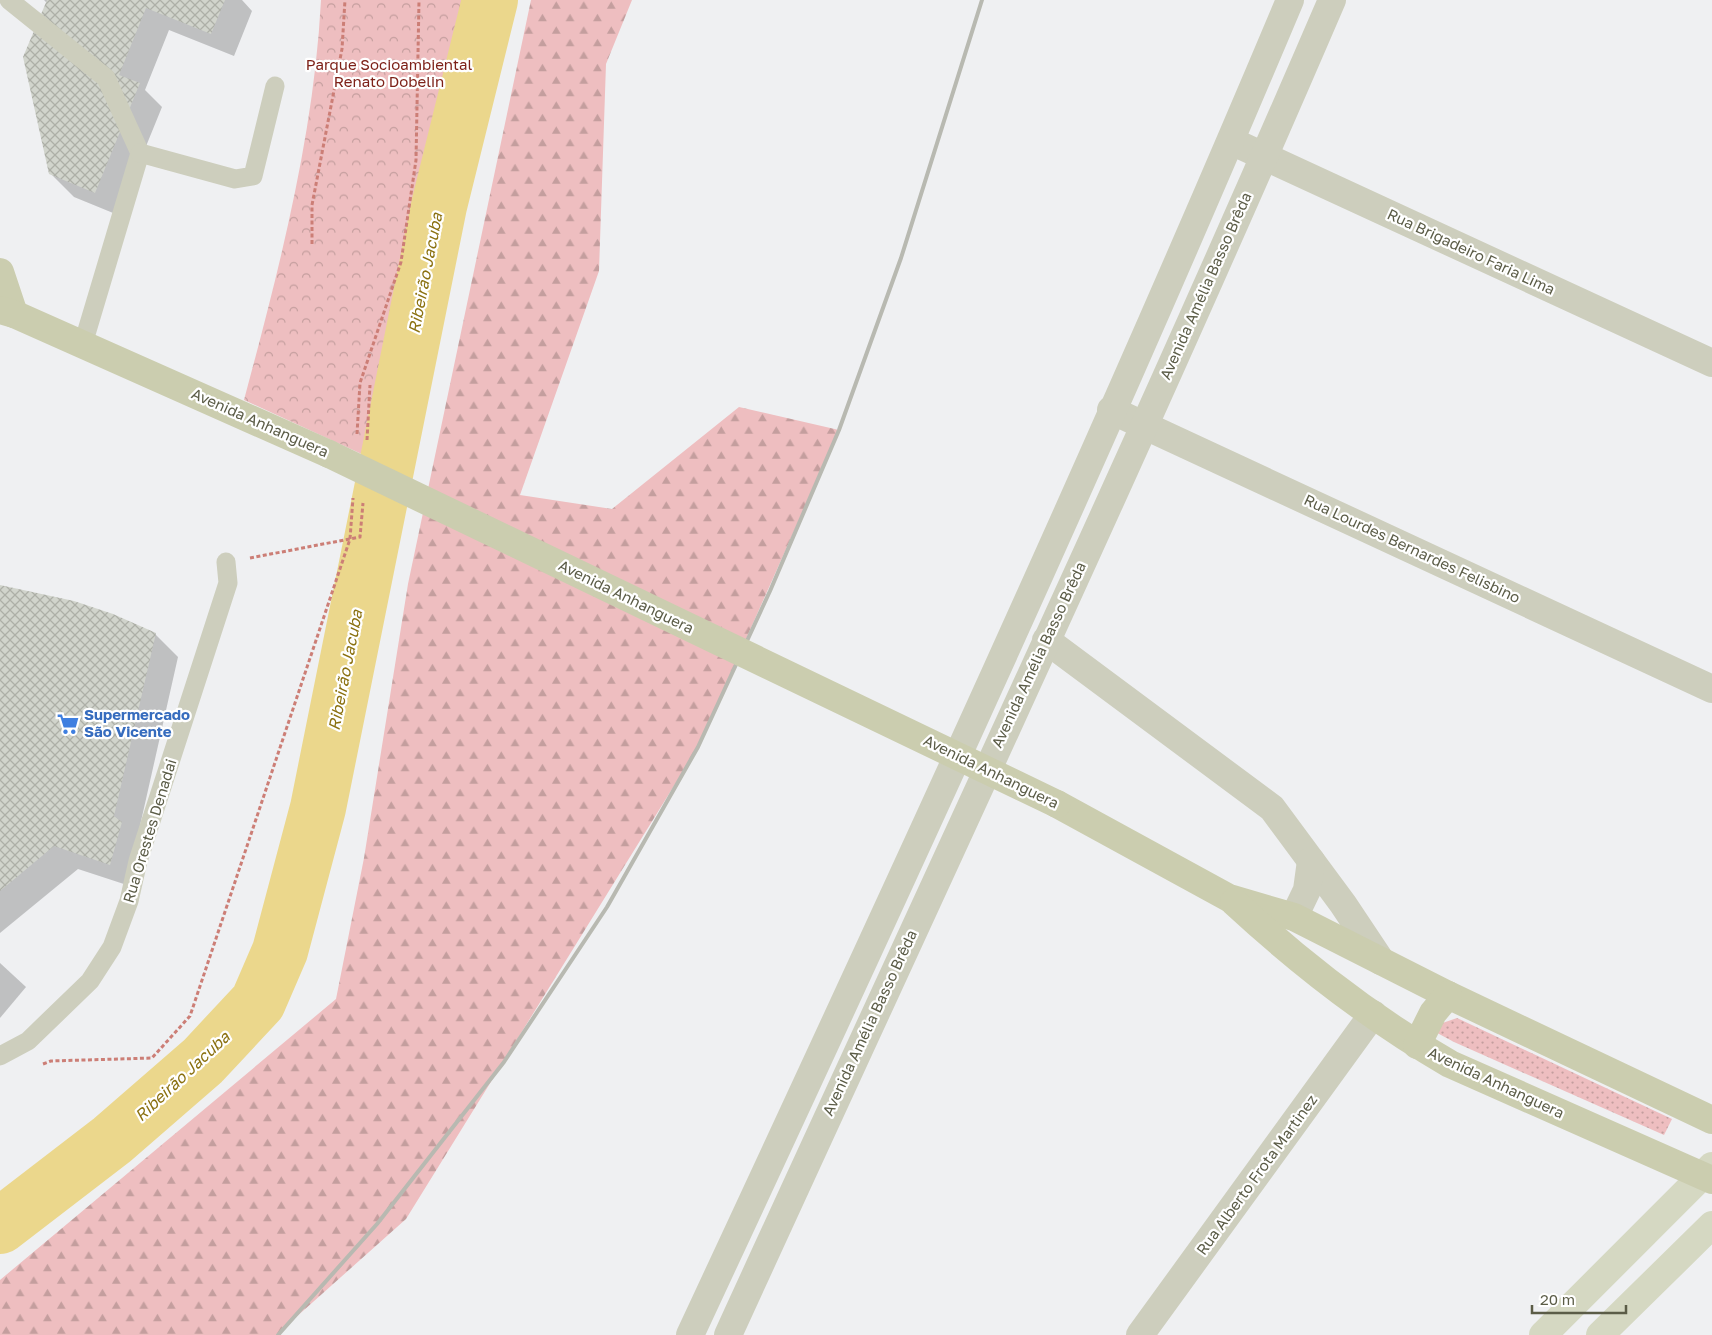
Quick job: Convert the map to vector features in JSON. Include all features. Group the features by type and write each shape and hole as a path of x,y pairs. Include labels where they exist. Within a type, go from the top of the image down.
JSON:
{"main road":[{"name":"Avenida Anhanguera","path":"0,272 7,312 329,454 1057,804 1229,898 1294,917 1448,995 1712,1120"},
{"name":"Avenida Anhanguera","path":"1229,898 1281,945 1417,1045 1450,1064 1709,1174"},
{"path":"1417,1045 1433,1013 1448,995"},
{"path":"1544,1335 1709,1174"},
{"path":"1600,1335 1712,1225"}],"street":[{"name":"Avenida Amélia Basso Brêda","path":"690,1335 952,772 1231,141 1290,0"},
{"name":"Avenida Amélia Basso Brêda","path":"728,1335 1046,640 1264,157 1332,0"},
{"name":"Rua Brigadeiro Faria Lima","path":"1231,141 1712,363"},
{"name":"Rua Lourdes Bernardes Felisbino","path":"1111,410 1712,689"},
{"path":"1046,640 1272,808 1311,860 1381,961"},
{"path":"1294,917 1307,890 1311,860"},
{"name":"Rua Alberto Frota Martinez","path":"1140,1335 1373,1014"}],"lane":[{"path":"10,0 106,78 140,153 83,344"},
{"path":"140,153 234,179 253,176 275,86"},
{"name":"Rua Orestes Denadai","path":"0,1056 28,1041 90,981 112,947 129,901 138,861 228,583 226,562"}],"path":[{"path":"312,244 312,205 342,49 345,0"},
{"path":"356,442 360,383 403,253 416,160 419,0"},
{"path":"367,442 370,385"},
{"path":"34,1067 51,1061 152,1058 190,1016 350,539 353,490"},
{"path":"226,562 360,538 363,500"}],"green space":[{"name":"Parque Socioambiental Renato Dobelin","path":"321,0 479,0 379,462 244,400 282,252 303,152 317,51"},
{"path":"531,0 632,0 606,64 599,271 520,495 612,509 739,407 839,430 698,747 406,1219 276,1335 0,1335 0,1280 336,999 364,858 408,584"},
{"path":"1457,1018 1672,1119 1664,1135 1454,1042 1428,1028"}],"building":[{"path":"47,0 225,0 211,34 146,8 119,75 140,83 95,193 49,174 23,57"},
{"name":"Supermercado São Vicente","path":"0,585 74,601 113,614 156,633 114,816 122,822 110,865 54,846 0,891"}],"waterway":[{"name":"Ribeirão Jacuba","path":"0,1226 112,1140 203,1061 258,1002 280,951 318,808 439,206 490,0"}],"railway":[{"path":"278,1335 377,1224 504,1062 607,907 698,747 770,591 839,430 901,258 982,0"}],"place":[{"name":"Supermercado São Vicente","path":"68,724"}]}
